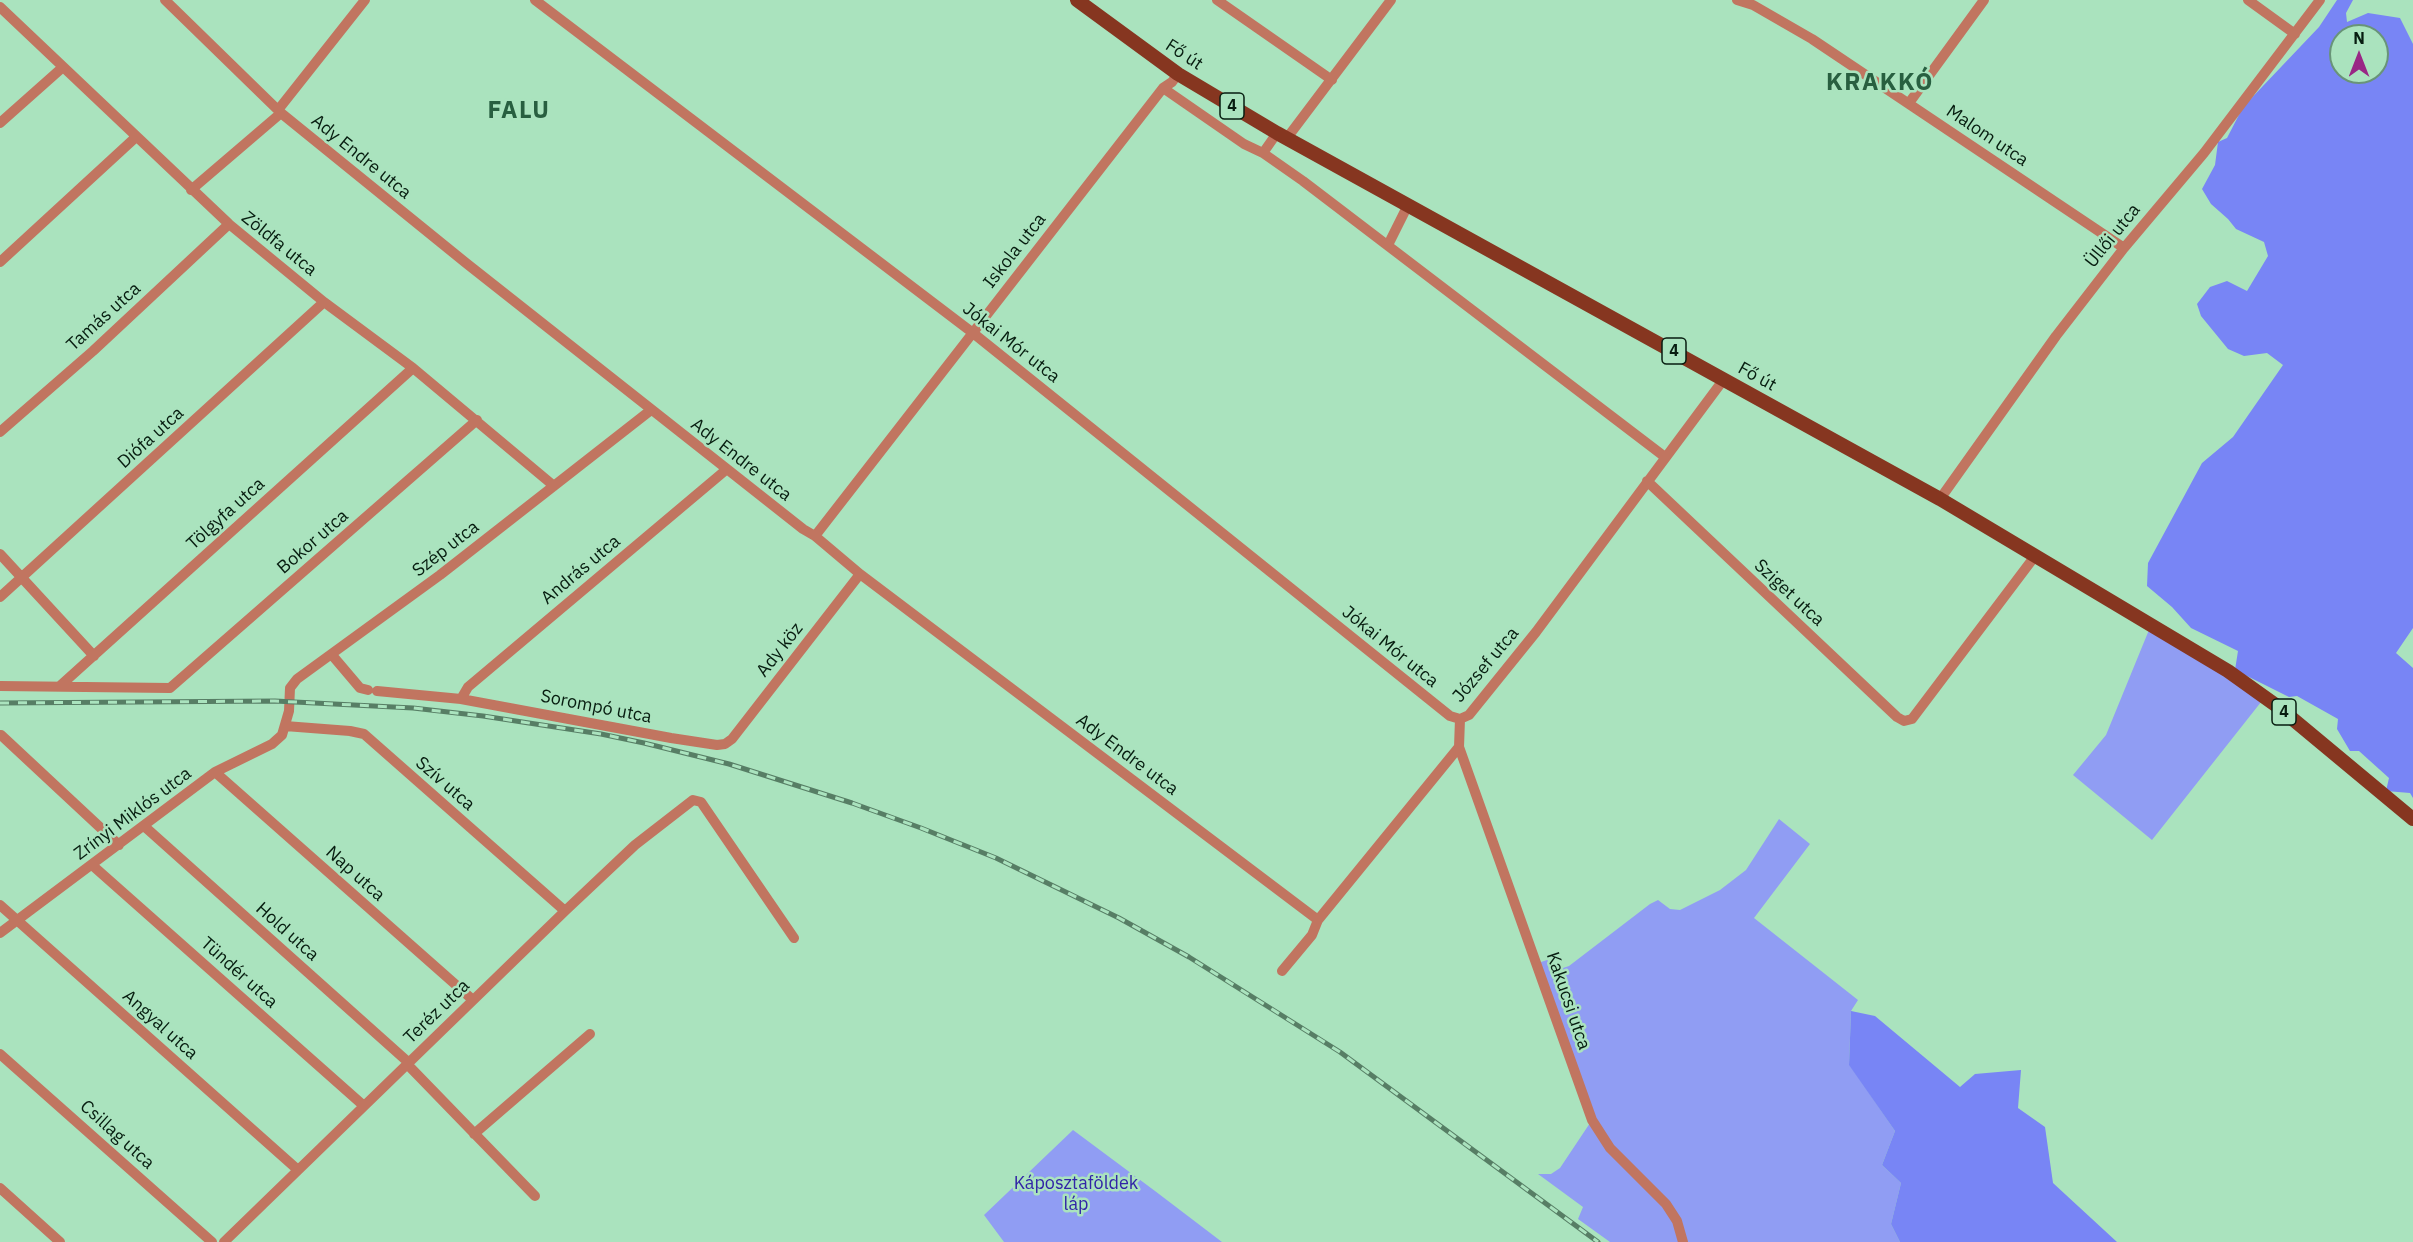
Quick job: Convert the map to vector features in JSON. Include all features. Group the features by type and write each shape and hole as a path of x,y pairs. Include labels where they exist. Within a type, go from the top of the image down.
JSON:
{"main road":[{"name":"Fő út","path":"1077,0 1178,74 1282,135 1940,499 2246,684 2277,706 2413,819"}],"street":[{"name":"Ady Endre utca","path":"165,0 279,111 651,410 815,536 860,574 1318,920"},
{"path":"191,190 279,111 365,0"},
{"name":"Jókai Mór utca","path":"534,0 973,333 1450,716 1460,719"},
{"path":"1217,0 1332,80"},
{"path":"1263,153 1332,80 1391,0"},
{"name":"Malom utca","path":"1737,0 1755,3 1812,39 2124,248"},
{"path":"1909,103 1984,0"},
{"path":"2247,0 2295,34"},
{"name":"Üllői utca","path":"1940,499 2056,336 2124,248 2204,153 2320,0"},
{"name":"Zöldfa utca","path":"0,7 229,225 324,302 413,368 554,486"},
{"path":"0,123 63,67"},
{"name":"Iskola utca","path":"815,536 1163,88 1178,74"},
{"path":"1163,88 1244,144 1263,153 1388,245 1665,457"},
{"path":"0,262 136,137"},
{"path":"1388,245 1408,205"},
{"name":"Tamás utca","path":"0,432 93,351 229,225"},
{"name":"Diófa utca","path":"0,597 324,302"},
{"name":"Tölgyfa utca","path":"61,685 413,368"},
{"name":"József utca","path":"1459,747 1460,719 1469,715 1536,632 1724,379"},
{"name":"Szép utca","path":"285,726 290,688 297,679 440,575 651,410"},
{"name":"Bokor utca","path":"61,685 170,688 477,420"},
{"name":"András utca","path":"461,699 468,687 727,469"},
{"name":"Sziget utca","path":"1647,481 1897,717 1904,721 1912,719 2036,556"},
{"path":"0,554 94,656"},
{"name":"Ady köz","path":"725,744 732,739 860,574"},
{"name":"Sorompó utca","path":"332,655 360,688 461,699 671,738 717,745 725,744"},
{"path":"0,686 61,685"},
{"name":"Zrínyi Miklós utca","path":"0,933 215,772 272,744 282,735 285,726"},
{"name":"Szív utca","path":"285,726 364,734 565,911"},
{"path":"1,735 119,845"},
{"path":"1282,971 1312,935 1318,920 1459,747"},
{"name":"Kakucsi utca","path":"1459,747 1592,1120 1610,1148 1666,1204 1677,1221 1683,1242"},
{"name":"Nap utca","path":"215,772 472,1000"},
{"name":"Teréz utca","path":"224,1242 565,911 635,846 693,800 701,802 794,938"},
{"name":"Hold utca","path":"144,826 408,1063 535,1196"},
{"name":"Tündér utca","path":"92,865 364,1106"},
{"name":"Angyal utca","path":"0,905 298,1170"},
{"path":"474,1134 590,1034"},
{"name":"Csillag utca","path":"0,1054 212,1242"},
{"path":"0,1188 60,1242"}],"green space":[{"path":"2151,625 2265,697 2152,840 2073,775 2106,735"},
{"path":"1779,819 1810,844 1754,918 1858,1000 1851,1011 1849,1064 1895,1131 1882,1165 1901,1183 1891,1224 1900,1242 1610,1242 1578,1219 1583,1207 1538,1174 1551,1174 1560,1168 1592,1120 1538,963 1547,960 1560,969 1569,966 1650,904 1658,900 1670,909 1680,910 1720,890 1746,870"},
{"name":"Káposztaföldek láp","path":"1073,1130 1222,1242 1004,1242 984,1215"}],"shaded area":[{"path":"2337,0 2353,0 2346,13 2347,22 2368,13 2400,18 2413,44 2413,628 2396,653 2413,668 2413,798 2410,793 2386,791 2389,778 2359,751 2350,751 2337,729 2338,719 2297,696 2289,697 2235,670 2238,651 2191,628 2172,607 2147,586 2148,563 2202,463 2233,437 2283,365 2267,353 2244,356 2228,349 2201,316 2197,304 2210,287 2227,281 2247,291 2268,256 2264,242 2236,229 2211,204 2202,189 2215,165 2218,142 2227,138 2243,107 2319,27"},
{"path":"1851,1011 1875,1016 1960,1087 1975,1074 2021,1070 2018,1108 2045,1127 2053,1183 2117,1242 1900,1242 1891,1224 1901,1183 1882,1165 1895,1131 1849,1065"}],"railway":[{"path":"0,703 275,701 413,708 483,716 644,743 729,764 852,803 996,858 1119,918 1189,957 1340,1052 1598,1242"}],"district":[{"name":"KRAKKÓ","path":"1880,83"},
{"name":"FALU","path":"519,111"}]}
